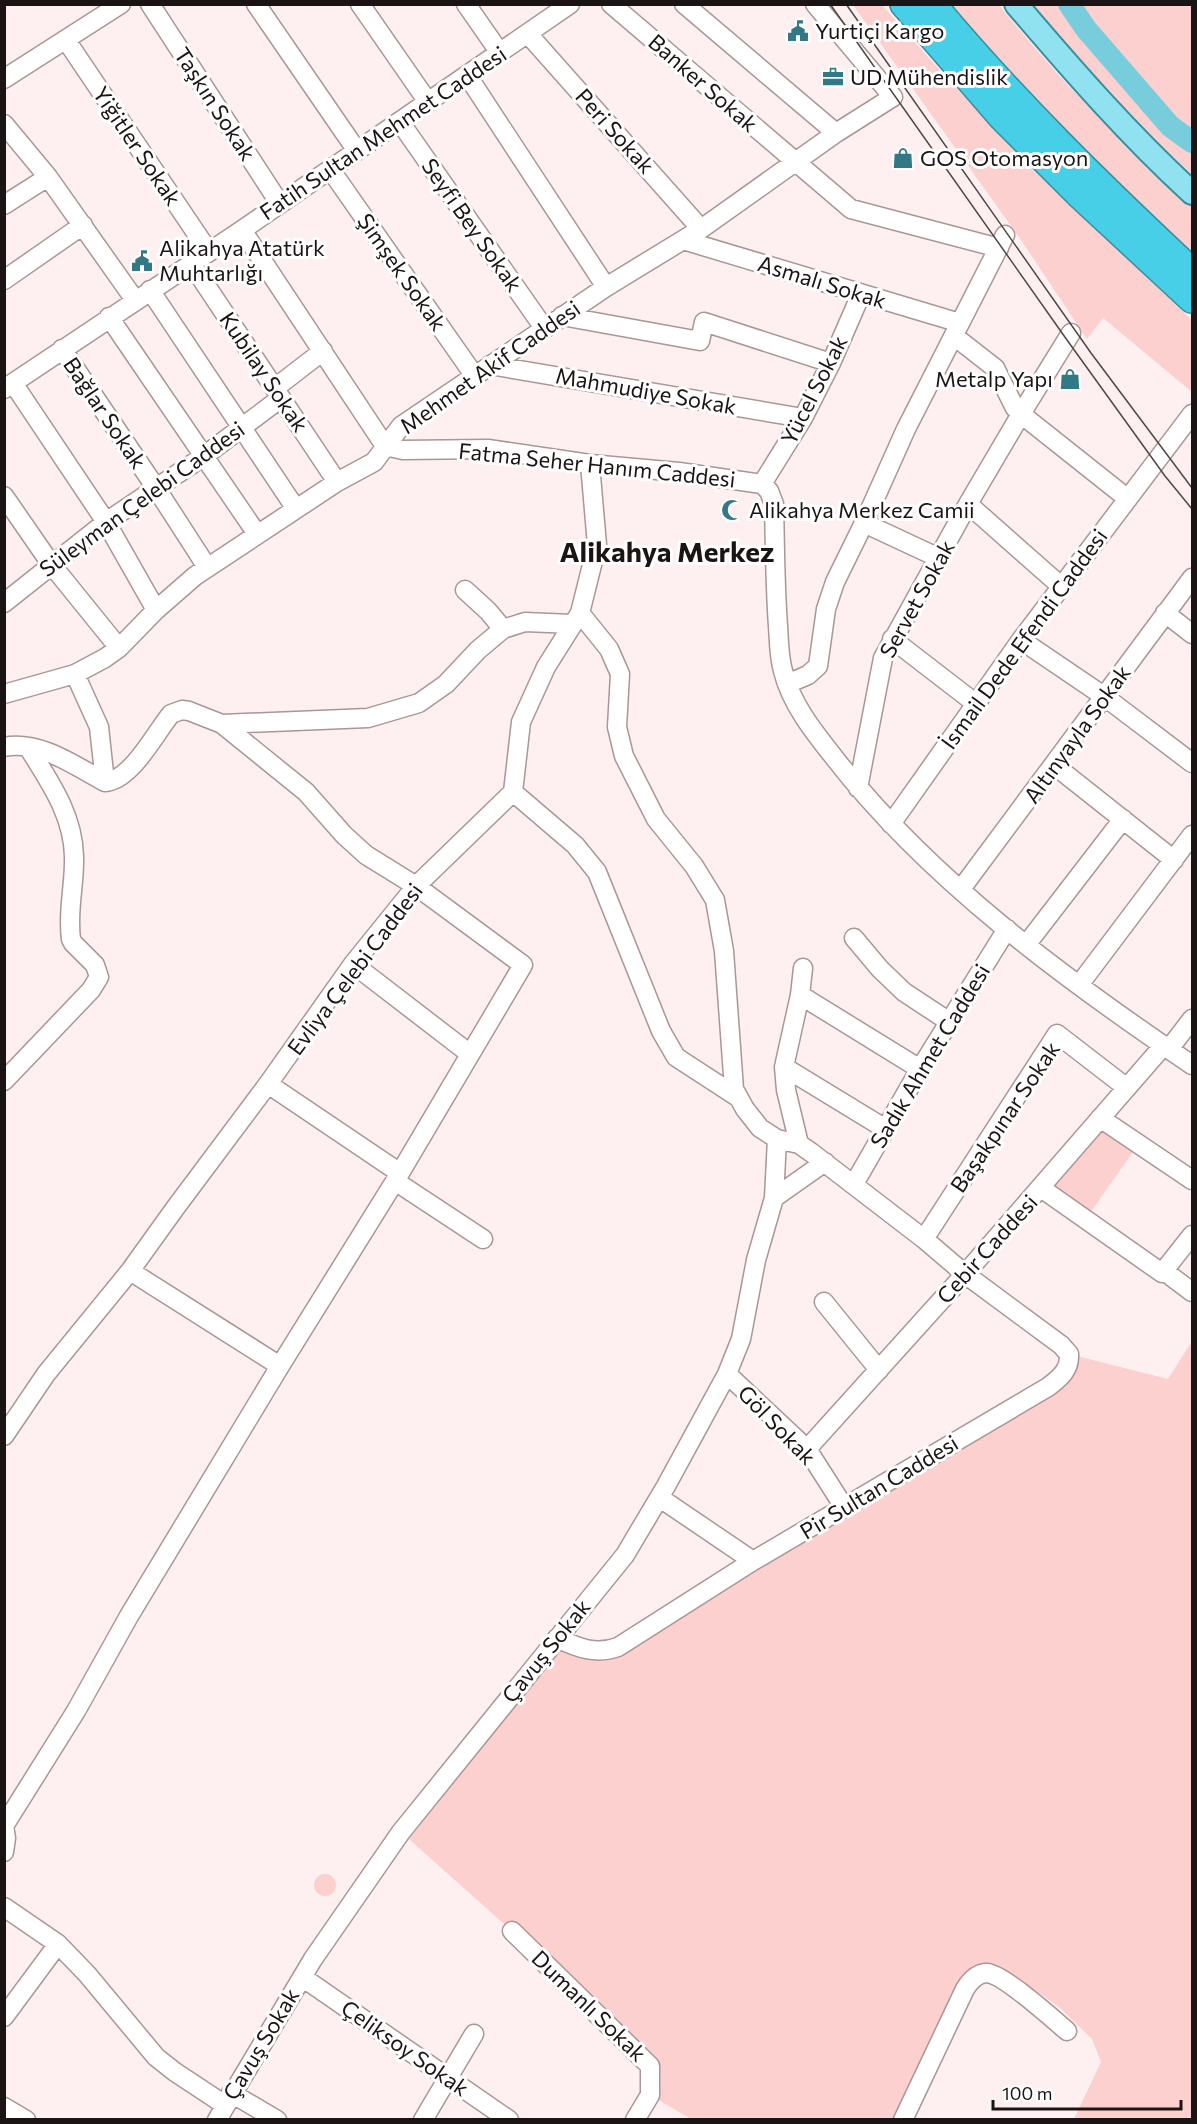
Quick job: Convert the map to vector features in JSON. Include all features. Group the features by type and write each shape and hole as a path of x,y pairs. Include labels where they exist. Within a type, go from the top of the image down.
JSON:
{"highway":[{"path":"903,4 1002,117 1079,194 1192,299"},
{"path":"932,4 977,58 1050,134 1192,272"}],"main road":[{"path":"1016,4 1103,105 1192,193"}],"street":[{"path":"4,80 121,4"},
{"name":"Taşkın Sokak","path":"150,4 280,204"},
{"path":"256,4 357,151"},
{"path":"360,4 428,102"},
{"path":"466,4 500,53"},
{"name":"Fatih Sultan Mehmet Caddesi","path":"9,386 242,230 570,4"},
{"name":"Banker Sokak","path":"612,4 852,209 1002,241 957,329"},
{"path":"684,4 836,133"},
{"name":"Mehmet Akif Caddesi","path":"4,694 75,674 105,658 119,648 156,610 207,567 337,482 374,462 401,426 606,287 701,229 836,133 893,97 815,4"},
{"name":"Peri Sokak","path":"528,34 701,229"},
{"name":"Yiğitler Sokak","path":"66,40 208,252"},
{"path":"467,75 606,287"},
{"name":"Seyfi Bey Sokak","path":"400,122 544,328"},
{"path":"4,124 48,177 83,225 143,295 242,426 296,509"},
{"name":"Şimşek Sokak","path":"330,169 474,375"},
{"path":"4,205 48,177"},
{"path":"4,280 83,225"},
{"path":"242,230 385,446"},
{"name":"Asmalı Sokak","path":"683,240 861,294 957,329"},
{"name":"Kubilay Sokak","path":"191,263 337,482"},
{"name":"Yücel Sokak","path":"762,484 803,418 831,363 861,294"},
{"path":"562,316 700,341 704,322 831,363"},
{"path":"109,317 257,534"},
{"path":"787,684 807,675 818,666 829,597 906,429 957,329 995,368 1015,408 1021,414 1128,499"},
{"name":"Servet Sokak","path":"858,788 879,670 892,639 968,504 1071,333"},
{"name":"Bağlar Sokak","path":"62,349 207,567"},
{"name":"Süleyman Çelebi Caddesi","path":"4,603 106,522 204,456 242,426 323,351"},
{"name":"Mahmudiye Sokak","path":"490,365 803,418"},
{"path":"9,386 106,522 156,610"},
{"name":"İsmail Dede Efendi Caddesi","path":"891,824 1021,640 1192,414"},
{"name":"Fatma Seher Hanım Caddesi","path":"385,446 404,450 488,449 590,464 679,472 762,484 769,491 774,504 777,606 782,669 804,717 858,788 891,824 961,889 1026,945 1192,1065"},
{"path":"590,464 597,545 576,618 546,667 520,722 513,792 575,845 597,872 661,1030 676,1057 738,1098"},
{"path":"4,496 51,564 119,648"},
{"path":"968,504 1062,587"},
{"path":"864,523 939,558"},
{"name":"Altınyayla Sokak","path":"961,889 1192,578"},
{"path":"465,590 488,610 503,629"},
{"path":"1166,614 1192,634"},
{"path":"222,724 368,718 419,703 446,684 478,650 503,629 525,622 576,618 609,650 620,674 617,727 624,756 656,819 694,866 715,900 724,951 734,1089 738,1098 760,1128 777,1139 799,1144 825,1162 965,1274"},
{"path":"892,639 975,703"},
{"path":"1021,640 1105,697 1192,763"},
{"path":"75,674 99,727 105,782"},
{"path":"4,747 28,747 45,751 105,782 112,782 125,773 167,719 176,711 189,711 222,724 306,792 355,846 373,860 416,886 523,965 398,1177 280,1366 4,1826 6,1838 4,1852"},
{"path":"4,1081 91,990 99,977 95,965 73,944 71,939 70,909 75,857 69,820 53,787 28,747"},
{"path":"1054,765 1174,860"},
{"name":"Evliya Çelebi Caddesi","path":"4,1436 53,1365 130,1271 353,964 416,886 513,792"},
{"path":"1026,945 1123,819"},
{"path":"1079,985 1192,835"},
{"name":"Sadık Ahmet Caddesi","path":"855,1184 948,1021 1007,929"},
{"path":"854,938 899,987 948,1021"},
{"path":"353,964 470,1054"},
{"path":"799,1144 786,1090 784,1067 800,995 803,968"},
{"path":"800,995 920,1069"},
{"name":"Cebir Caddesi","path":"807,1449 965,1274 1100,1118 1192,1020"},
{"name":"Başakpınar Sokak","path":"924,1239 1057,1034 1127,1088"},
{"path":"784,1067 885,1128"},
{"path":"268,1084 483,1239"},
{"path":"1100,1118 1192,1180"},
{"name":"Çavuş Sokak","path":"224,2106 302,1977 401,1832 625,1555 660,1498 727,1374 741,1339 756,1260 774,1198 777,1139"},
{"path":"774,1198 825,1162"},
{"path":"1041,1188 1192,1292"},
{"path":"1163,1272 1192,1235"},
{"path":"130,1271 280,1366"},
{"name":"Pir Sultan Caddesi","path":"557,1638 599,1652 618,1647 753,1561 1048,1387 1070,1364 1069,1354 1061,1345 965,1274"},
{"path":"824,1302 879,1370"},
{"name":"Göl Sokak","path":"727,1374 807,1449 844,1507"},
{"path":"660,1498 753,1561"},
{"path":"4,1907 58,1944 87,1974 156,2058 175,2073 224,2106 277,2120"},
{"name":"Dumanlı Sokak","path":"512,1931 650,2066 650,2095 635,2120"},
{"path":"4,2017 58,1944"},
{"path":"903,2120 965,1989 970,1981 980,1974 989,1973 999,1978 1037,2005 1067,2031"},
{"name":"Çeliksoy Sokak","path":"302,1977 509,2120"},
{"path":"423,2120 474,2034"},
{"path":"4,2107 26,2120"}],"shaded area":[{"path":"853,5 882,5 1030,167 1192,320 1192,392 1103,318 1087,339 1021,240"},
{"path":"949,5 999,5 1091,110 1192,207 1192,252 1093,160 1017,83"},
{"path":"1033,5 1192,5 1192,180 1109,97"},
{"path":"1103,1126 1135,1149 1088,1216 1050,1190"},
{"path":"1192,1341 1192,2119 1074,2119 1101,2062 1092,2039 1059,2007 1015,1976 1000,1968 985,1968 954,1996 893,2119 691,2119 650,2095 650,2066 512,1931 401,1832 557,1638 599,1652 1048,1387 1069,1354 1168,1379"},
{"path":"325,1874 333,1877 336,1885 333,1893 325,1896 317,1893 314,1885 317,1877"}],"waterway":[{"path":"1069,4 1086,29 1170,126 1192,142"}],"tram line":[{"path":"830,4 1067,340 1165,476 1192,509"},
{"path":"846,4 1091,353 1192,488"}],"place":[{"name":"Yurtiçi Kargo","path":"798,31"},
{"name":"UD Mühendislik","path":"833,77"},
{"name":"GOS Otomasyon","path":"903,158"},
{"name":"Alikahya Atatürk Muhtarlığı","path":"142,261"},
{"name":"Metalp Yapı","path":"1070,379"},
{"name":"Alikahya Merkez Camii","path":"732,510"}],"district":[{"name":"Alikahya Merkez","path":"667,552"}]}
